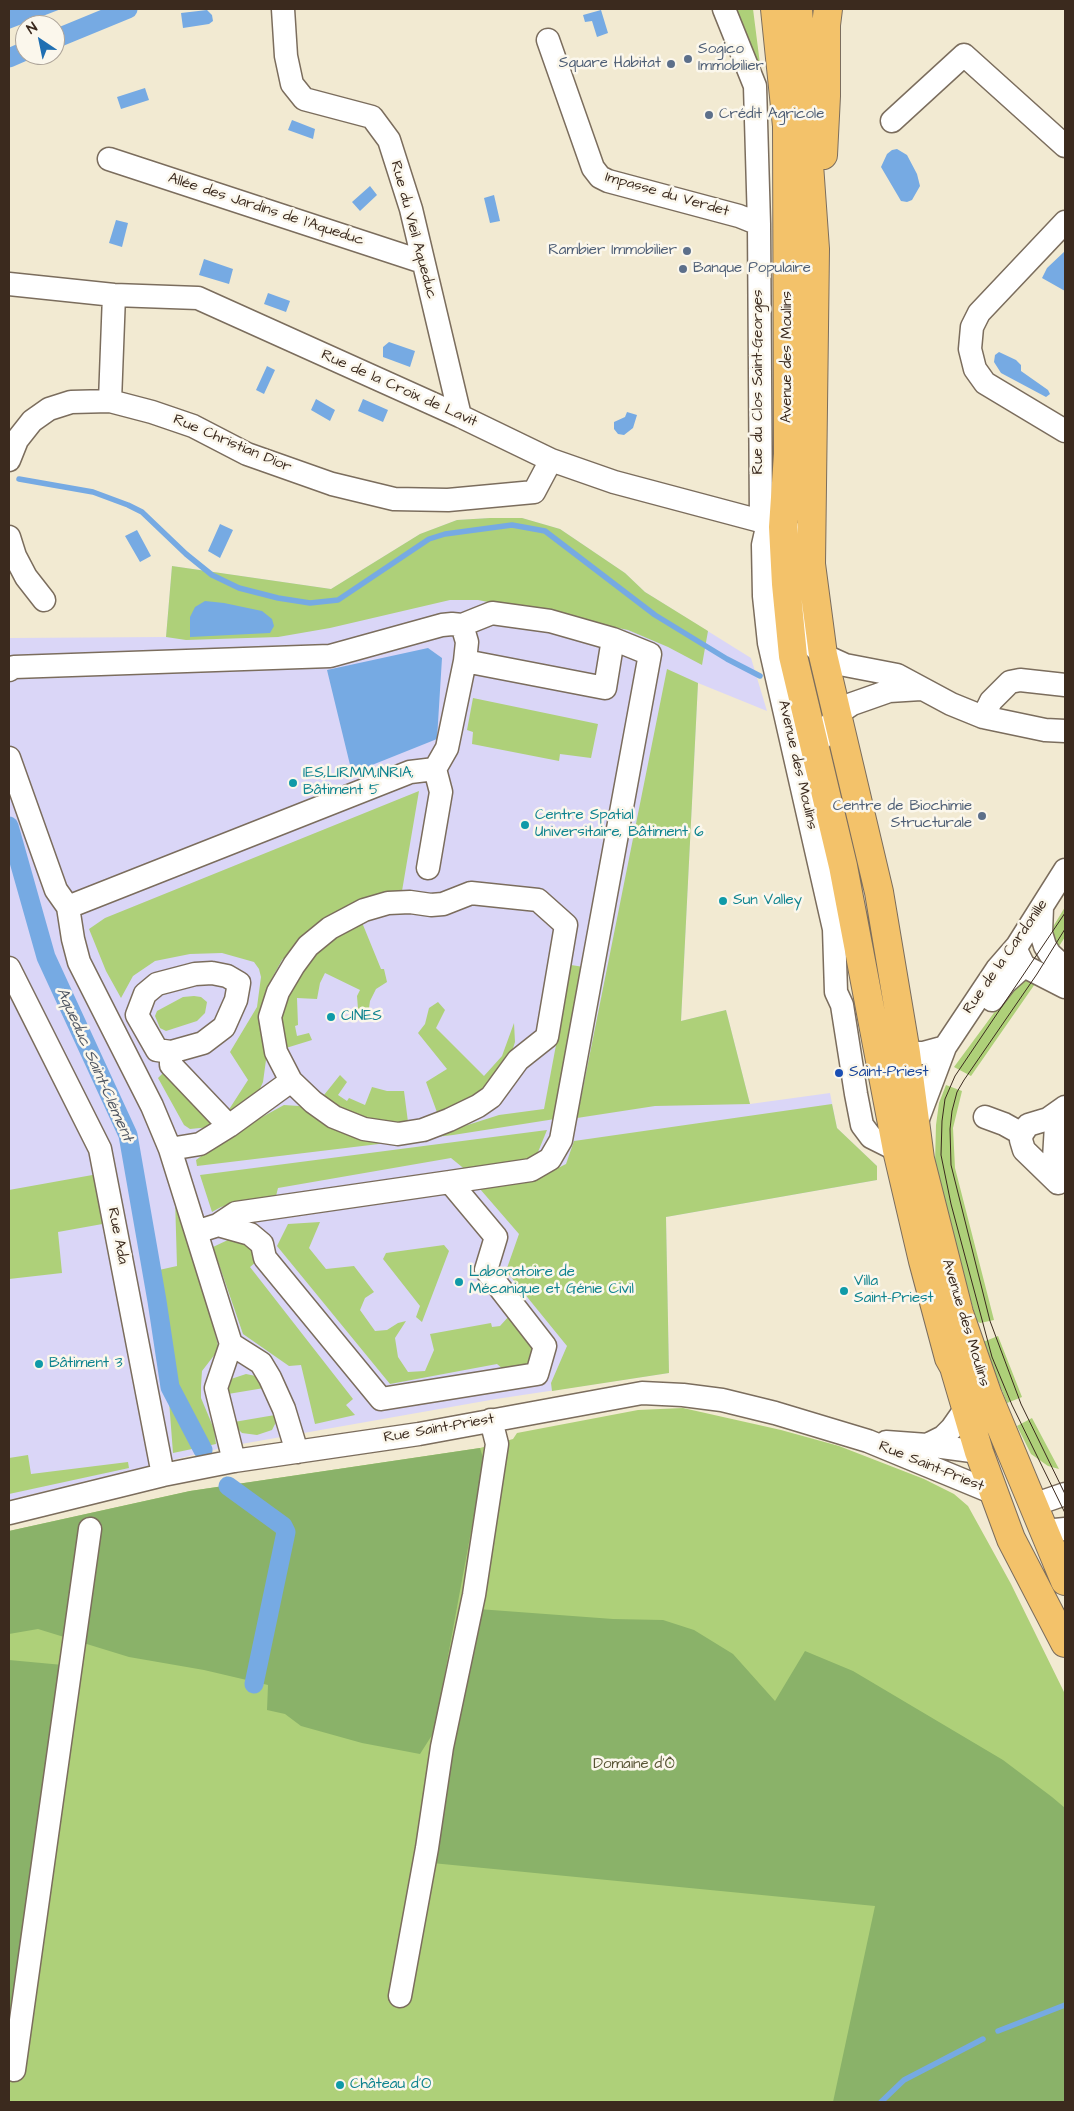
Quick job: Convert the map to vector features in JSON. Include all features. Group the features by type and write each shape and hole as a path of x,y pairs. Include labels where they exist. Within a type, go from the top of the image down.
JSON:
{"main road":[{"name":"Avenue des Moulins","path":"828,9 826,25 826,96 815,249 811,564 823,655 878,892 906,1053 920,1159 959,1313 988,1396 1028,1493 1055,1530 1065,1581"},
{"path":"826,96 832,55 843,17 848,9"},
{"name":"Avenue des Moulins","path":"780,12 815,249"},
{"name":"Avenue des Moulins","path":"780,12 787,126 788,454 771,524 786,584 793,656 843,866 896,1150 949,1358 954,1367 979,1452 1011,1539 1065,1643"},
{"path":"979,1452 994,1454 1028,1493"},
{"path":"994,1493 1020,1524 1030,1532 1055,1530"}],"street":[{"name":"Rue du Vieil Aqueduc","path":"283,9 286,56 292,84 304,100 372,117 389,140 411,209 422,262 460,416"},
{"name":"Rue du Clos Saint-Georges","path":"724,9 755,86 771,524"},
{"name":"Impasse du Verdet","path":"548,40 593,168 600,177 608,181 739,216 759,224"},
{"path":"892,121 964,55 1065,146"},
{"name":"Allée des Jardins de l'Aqueduc","path":"109,159 422,262"},
{"path":"1065,222 979,313 972,327 970,349 975,370 985,383 1065,431"},
{"name":"Rue de la Croix de Lavit","path":"9,284 114,295 198,298 460,416 551,460 614,482 771,524"},
{"path":"110,401 114,295"},
{"name":"Rue Christian Dior","path":"9,460 17,440 32,421 49,409 71,402 110,401 152,412 193,426 247,454 332,484 394,499 448,500 534,492 551,460"},
{"path":"771,524 799,511 813,492"},
{"path":"771,524 794,534 806,639 823,655 845,665 897,675 921,689 983,717 1045,730 1065,731"},
{"name":"Avenue des Moulins","path":"771,524 763,545 764,596 769,643 834,929 836,992 842,1005 862,1124 871,1137 896,1150"},
{"path":"9,537 15,556 26,577 44,600"},
{"path":"9,670 14,667 330,656 442,625 462,625 492,613 550,621 613,638 650,654 561,1140 550,1159 530,1170 236,1214 218,1225 196,1232"},
{"path":"428,868 441,792 435,769 447,748 465,661 466,642 462,625"},
{"path":"465,661 605,688 613,638"},
{"path":"983,717 991,701 1010,682 1020,680 1065,685"},
{"path":"816,748 837,714 860,700 889,691 921,689"},
{"path":"9,758 56,890 68,908 79,962 137,1075 170,1149 231,1344 216,1388 234,1461"},
{"path":"68,908 410,772 435,769"},
{"name":"Rue de la Cardonille","path":"915,1128 945,1047 997,969 1020,956 1042,906 1065,870"},
{"path":"471,893 538,900 566,925 547,1037 518,1060 491,1097 478,1106 423,1130 398,1134 364,1129 334,1117 313,1102 291,1081 276,1052 270,1017 278,992 294,965 308,946 330,928 364,910 388,903 443,904 471,893"},
{"path":"1042,906 1041,933 1045,946 1050,954 1065,968"},
{"name":"Avenue des Moulins","path":"842,1005 859,944 871,953 886,1035 906,1053"},
{"path":"1020,956 1065,987"},
{"name":"Rue Ada","path":"9,968 100,1149 162,1475"},
{"path":"906,1053 923,1052 945,1047"},
{"path":"137,1075 148,1068 164,1051 171,1065 229,1126"},
{"path":"170,1149 200,1144 229,1126 291,1081"},
{"path":"1062,1186 1024,1150 1022,1134 1028,1125 1048,1119 1065,1107"},
{"path":"1062,1186 1054,1158 1056,1125 1065,1107"},
{"path":"985,1118 1004,1124 1022,1134"},
{"path":"218,1225 250,1234 262,1244 266,1258 381,1399 537,1374 545,1346 486,1270 496,1237 450,1182"},
{"path":"262,1244 276,1208"},
{"path":"231,1344 261,1363 284,1409 297,1452"},
{"name":"Rue Saint-Priest","path":"9,1513 162,1475 234,1461 491,1420 642,1393 722,1400 775,1413 868,1441 994,1493"},
{"name":"Rue Saint-Priest","path":"927,1445 943,1437 966,1408"},
{"path":"400,1996 427,1848 442,1747 475,1586 497,1444 491,1420"},
{"name":"Rue Saint-Priest","path":"868,1441 927,1445 979,1452"},
{"path":"1028,1493 1065,1494"},
{"path":"14,2070 90,1529"}],"shaded area":[{"path":"522,518 560,529 625,573 645,592 751,658 767,711 698,683 681,1021 726,1010 750,1104 830,1093 837,1128 877,1166 877,1180 666,1217 669,1373 496,1399 230,1446 9,1500 9,638 166,637 172,566 331,589 420,534 457,520"}],"green space":[{"path":"735,9 753,9 760,64 758,65"},
{"path":"522,518 560,529 625,573 645,592 708,631 702,665 668,647 628,630 478,600 450,600 330,628 278,637 186,640 166,637 172,566 331,589 420,534 457,520"},
{"path":"667,669 698,683 681,1021 726,1010 750,1104 655,1106 577,1118"},
{"path":"473,698 598,724 591,758 560,754 559,761 472,744 473,732 467,730"},
{"path":"419,791 402,891 377,894 377,899 304,937 282,960 271,980 263,1013 266,1060 263,1082 255,1100 231,1117 228,1111 248,1080 230,1052 257,1007 261,977 259,969 254,962 222,953 190,954 155,961 133,976 121,998 106,971 89,929 105,918"},
{"path":"1065,907 1065,937 1056,951 1048,935"},
{"path":"361,920 381,969 384,969 387,982 376,989 369,1008 358,1009 357,996 360,990 325,973 320,983 317,999 297,998 298,1025 295,1026 297,1036 309,1033 312,1040 286,1048 279,1024 283,1005 308,956"},
{"path":"571,965 584,967 555,1119 453,1135 197,1166 196,1160 233,1133 284,1105 299,1106 316,1116 452,1130 499,1115 544,1109"},
{"path":"1019,979 1037,981 971,1076 954,1067"},
{"path":"183,997 201,997 207,1002 205,1013 197,1021 166,1031 160,1028 155,1016 157,1011"},
{"path":"438,1002 445,1010 436,1028 484,1076 502,1056 514,1023 515,1042 507,1067 488,1090 421,1125 369,1123 320,1100 340,1075 347,1082 338,1095 347,1101 349,1098 365,1105 372,1087 387,1091 404,1091 408,1122 438,1115 426,1082 447,1069 418,1033 425,1024 429,1008"},
{"path":"163,1073 214,1122 210,1127 190,1129 184,1125 158,1078"},
{"path":"946,1085 962,1091 953,1128 955,1168 994,1320 980,1323 977,1321 967,1288 935,1163 936,1125 939,1103"},
{"path":"832,1104 837,1128 877,1166 877,1180 666,1217 669,1373 552,1391 551,1383 567,1346 506,1271 519,1234 480,1189 542,1176 566,1164 574,1141"},
{"path":"547,1130 536,1157 467,1171 451,1158 278,1188 275,1200 237,1203 221,1207 212,1212 200,1175"},
{"path":"98,1174 108,1223 58,1232 62,1273 9,1279 9,1190"},
{"path":"175,1198 198,1269 219,1349 202,1371 201,1386 201,1398 214,1429 216,1444 173,1453 159,1270 177,1266"},
{"path":"320,1222 309,1248 326,1269 354,1266 374,1292 365,1298 360,1310 375,1331 387,1330 398,1323 406,1321 395,1338 398,1357 408,1372 425,1371 434,1350 430,1334 491,1323 492,1327 500,1326 510,1315 537,1347 527,1368 503,1369 497,1364 390,1384 277,1246 288,1224"},
{"path":"230,1239 239,1239 255,1248 256,1262 250,1267 353,1399 346,1405 355,1415 315,1424 301,1365 289,1366 243,1334 213,1247"},
{"path":"444,1245 449,1251 422,1322 416,1317 420,1306 383,1259 386,1253"},
{"path":"998,1336 1022,1397 1007,1403 983,1342"},
{"path":"246,1374 261,1377 270,1387 228,1394 227,1389 231,1379"},
{"name":"Domaine d'Ô","path":"683,1408 781,1430 839,1446 924,1479 954,1494 968,1506 1011,1584 1065,1694 1065,2102 9,2102 9,1531 190,1491 480,1448 513,1439 517,1433 638,1410"},
{"path":"275,1415 277,1420 272,1430 257,1435 242,1433 234,1422"},
{"path":"1032,1418 1059,1469 1048,1466 1031,1454 1017,1426"},
{"path":"480,1448 484,1461 434,1732 420,1754 362,1743 301,1726 285,1714 267,1710 268,1685 204,1670 129,1657 38,1629 9,1634 9,1531 190,1491"},
{"path":"28,1455 31,1474 128,1462 129,1468 9,1494 9,1458"},
{"path":"478,1609 613,1619 663,1620 694,1630 733,1654 775,1701 805,1651 853,1671 1003,1760 1052,1797 1065,1808 1065,2102 833,2102 875,1906 432,1863"},
{"path":"9,1660 63,1665 9,2055"}],"water":[{"path":"9,9 61,9 45,15 15,15 15,27 9,29"},
{"path":"207,10 212,15 213,21 209,24 183,28 181,13"},
{"path":"601,10 608,33 597,37 592,21 585,22 583,15"},
{"path":"145,88 149,100 121,109 117,97"},
{"path":"292,120 315,129 313,139 288,130"},
{"path":"897,149 907,155 917,174 920,186 912,200 907,202 901,201 881,167 887,154"},
{"path":"370,186 377,195 360,211 352,202"},
{"path":"494,195 500,221 490,223 484,198"},
{"path":"116,220 128,223 122,247 109,243"},
{"path":"1065,251 1065,291 1042,278 1047,268"},
{"path":"204,259 233,269 229,284 199,275"},
{"path":"268,293 290,301 286,312 264,304"},
{"path":"389,342 415,351 410,367 383,357 383,347"},
{"path":"999,352 1016,360 1021,365 1021,371 1048,390 1050,394 1046,397 1001,373 994,362 995,355"},
{"path":"267,366 275,370 264,394 256,390"},
{"path":"316,399 335,410 330,421 311,410"},
{"path":"363,399 388,410 383,422 358,411"},
{"path":"627,412 637,415 633,428 624,435 618,434 614,429 614,422 625,417"},
{"path":"220,524 233,530 220,558 208,551"},
{"path":"137,530 151,556 140,562 125,536"},
{"path":"205,601 262,611 272,619 274,626 270,633 190,637 190,617 195,607"},
{"path":"428,648 442,658 437,739 352,773 327,670"}],"waterway":[{"name":"Aqueduc Saint-Clément","path":"65,35 128,9"},
{"name":"Aqueduc Saint-Clément","path":"9,58 15,55"},
{"path":"19,479 93,492 128,505 142,512 186,554 212,575 239,588 278,598 310,603 338,600 429,539 445,534 512,525 545,531 655,615 727,659 760,676"},
{"name":"Aqueduc Saint-Clément","path":"9,826 46,957 128,1135 170,1387 203,1450"},
{"name":"Aqueduc Saint-Clément","path":"228,1486 283,1526 286,1532 254,1684"},
{"path":"998,2031 1065,2005"},
{"path":"881,2102 904,2080 983,2039"}],"tram line":[{"path":"1065,913 955,1076 945,1099 941,1155 951,1204 992,1357 1012,1405 1065,1513"},
{"path":"1065,929 1037,974 957,1092 950,1129 951,1165 990,1321 1021,1404 1065,1494"}],"place":[{"name":"Sogico Immobilier","path":"688,59"},
{"name":"Square Habitat","path":"671,64"},
{"name":"Crédit Agricole","path":"709,115"},
{"name":"Rambier Immobilier","path":"687,251"},
{"name":"Banque Populaire","path":"683,269"},
{"name":"IES,LIRMM,INRIA, Bâtiment 5","path":"293,783"},
{"name":"Centre de Biochimie Structurale","path":"982,816"},
{"name":"Centre Spatial Universitaire, Bâtiment 6","path":"525,825"},
{"name":"Sun Valley","path":"723,901"},
{"name":"CINES","path":"331,1017"},
{"name":"Saint-Priest","path":"839,1073"},
{"name":"Laboratoire de Mécanique et Génie Civil","path":"459,1282"},
{"name":"Villa Saint-Priest","path":"844,1291"},
{"name":"Bâtiment 3","path":"39,1364"},
{"name":"Château d'O","path":"340,2085"}]}
